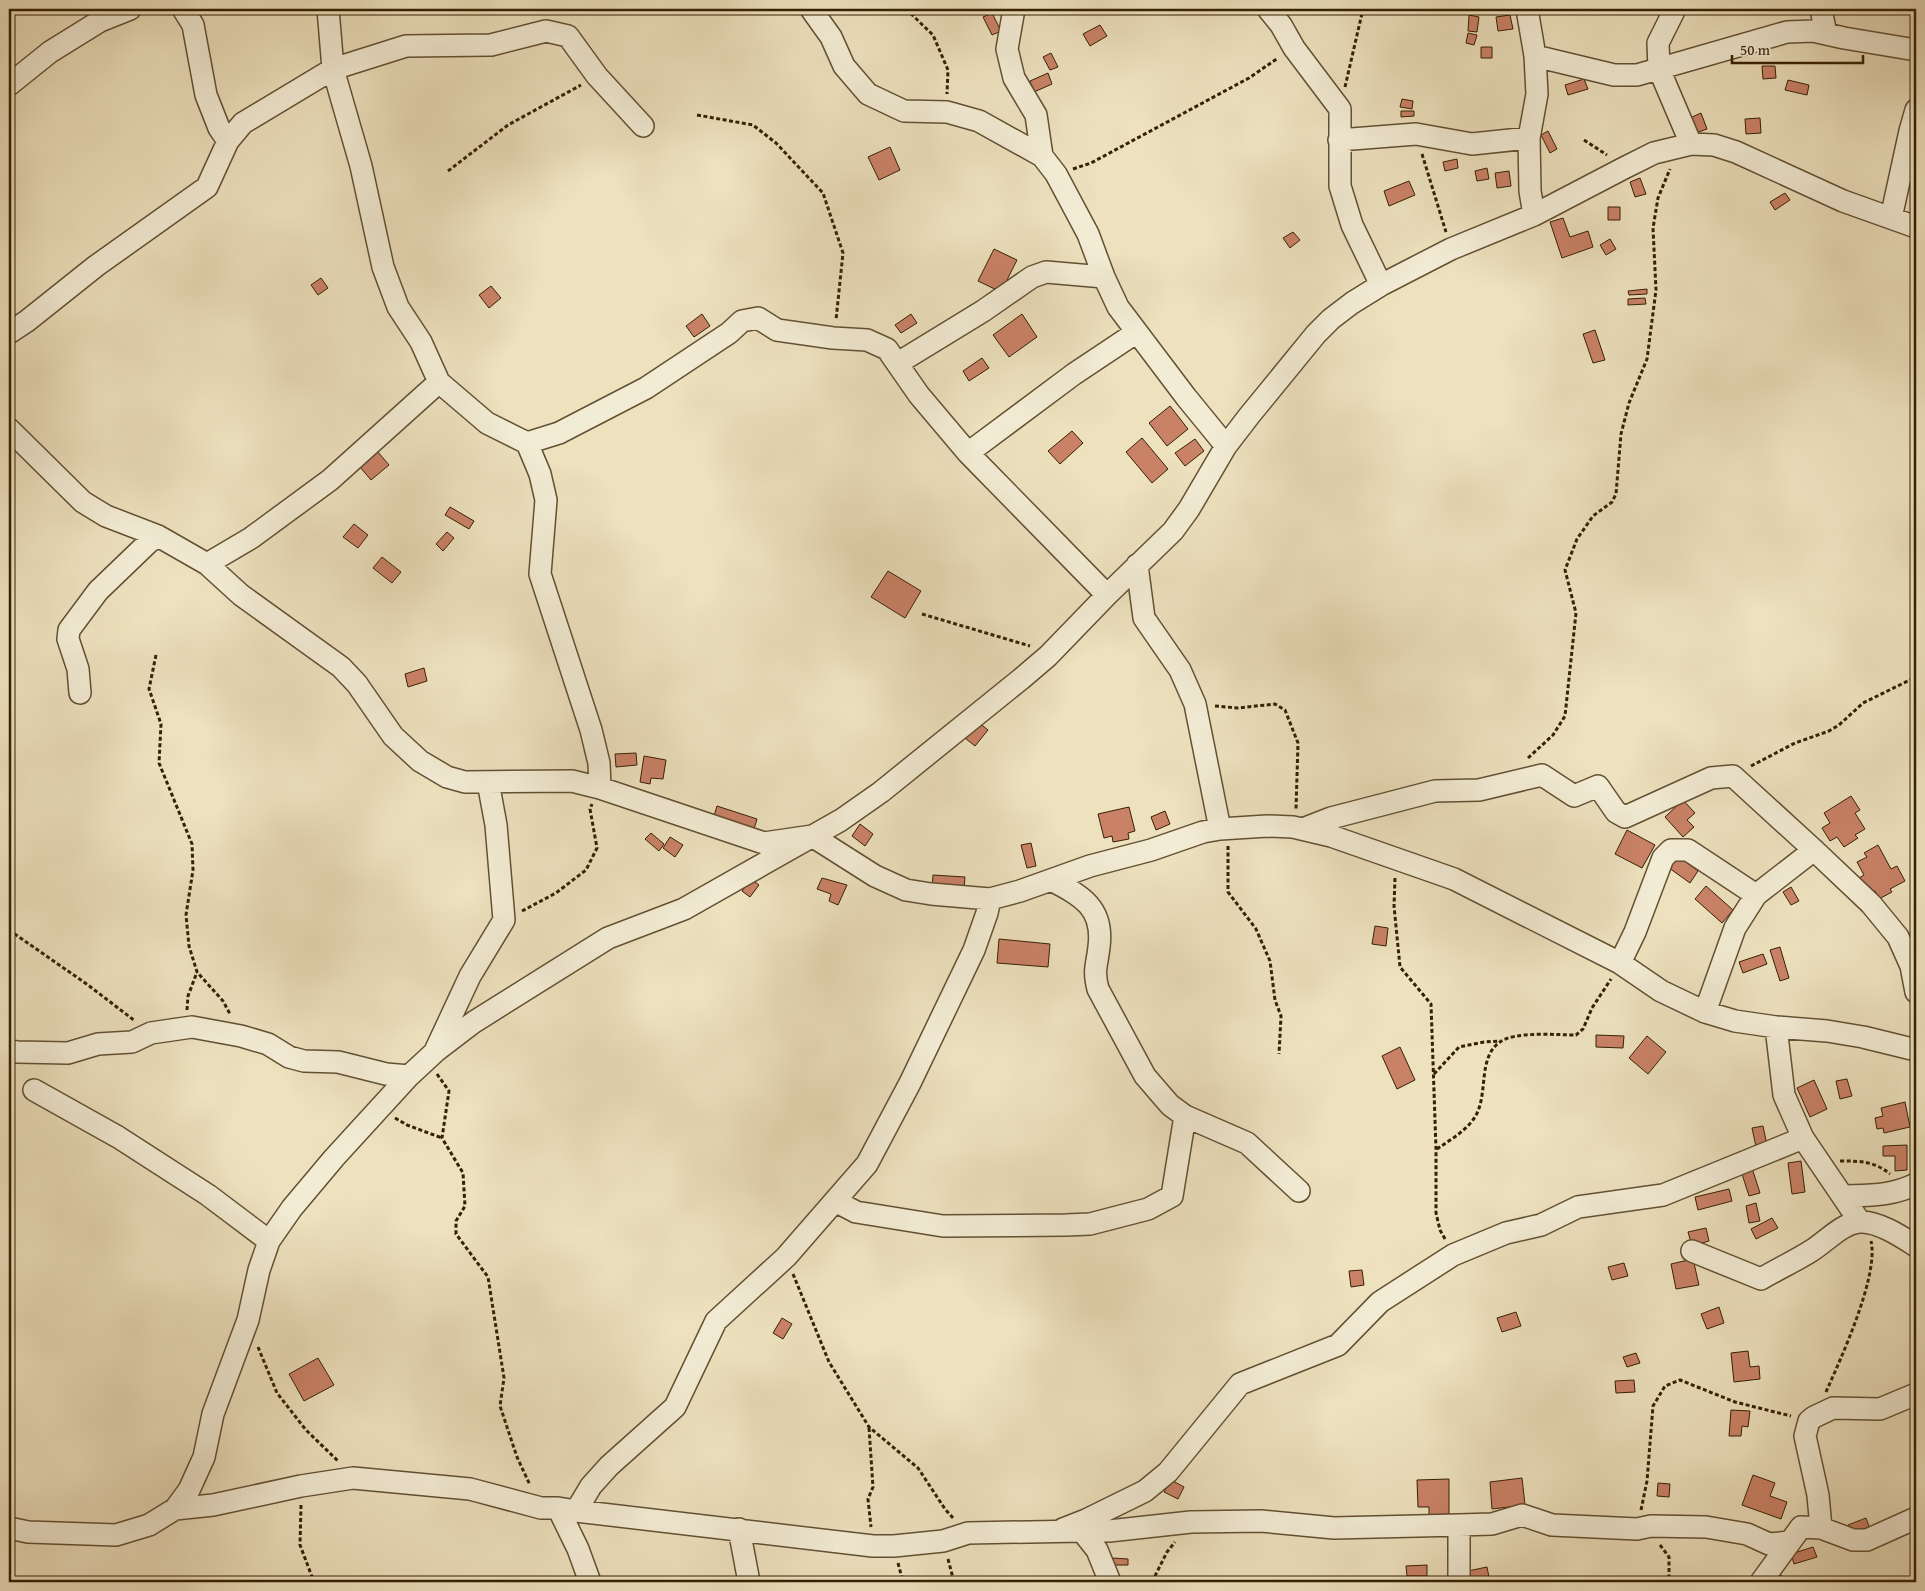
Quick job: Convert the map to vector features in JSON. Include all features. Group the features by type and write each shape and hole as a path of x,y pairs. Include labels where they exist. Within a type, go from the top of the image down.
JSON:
{"street":[{"path":"9,85 50,52 100,20 130,9"},
{"path":"183,9 193,25 206,95 218,128 228,140"},
{"path":"328,9 333,69 361,166 383,267 398,307 421,342 439,382 487,423 527,443 540,474 546,500 540,574 591,730 599,763 600,788"},
{"path":"811,9 831,37 844,66 868,94 904,111 947,112 979,121 1042,156 1056,174 1088,234 1104,278 1118,307 1226,446"},
{"path":"1014,9 1006,49 1014,78 1036,116 1042,156"},
{"path":"1268,9 1281,25 1294,48 1340,109 1340,186 1352,225 1381,285"},
{"path":"1527,9 1535,56 1537,94 1530,138 1530,192 1534,215"},
{"path":"1675,9 1658,43 1659,68 1682,146"},
{"path":"1821,9 1826,34"},
{"path":"9,333 96,266 207,187 228,140 243,123 333,69 406,46 491,45 546,31 568,36 597,76 643,126"},
{"path":"1535,56 1614,75 1637,75 1787,32 1813,32 1916,50"},
{"path":"1891,218 1916,110"},
{"path":"1339,140 1416,134 1472,144 1530,138"},
{"path":"9,1528 28,1532 116,1535 149,1525 175,1509 190,1490 204,1457 213,1414 248,1320 259,1270 269,1241 292,1208 409,1076 431,1055 474,1022 608,938 684,909 841,820 881,792 1048,656 1173,531 1190,509 1226,446 1254,409 1316,334 1352,303 1381,285 1451,249 1534,215 1654,154 1682,146 1714,145 1736,152 1843,201 1916,227"},
{"path":"898,363 983,312 1032,276 1046,272 1104,278"},
{"path":"527,443 559,434 646,388 742,322 758,318 777,330 833,338 867,340 887,349 919,395 968,453 1107,595"},
{"path":"968,453 1074,374 1137,332"},
{"path":"207,564 251,538 330,480 439,382"},
{"path":"10,431 83,502 106,516 158,536 207,564 242,595 342,667 357,684 393,736 420,761 448,776 465,782 572,781 600,788 764,843 812,836 875,876 906,890 990,899 1020,891 1090,866 1220,829 1267,826 1298,828 1331,836 1396,857 1454,879 1620,963 1661,991 1705,1012 1735,1021 1776,1027 1827,1031 1916,1050"},
{"path":"80,693 78,669 68,640 69,630 98,592 148,542 158,536"},
{"path":"1137,565 1144,618 1180,670 1196,704 1220,829"},
{"path":"1298,828 1435,791 1480,790 1542,775 1574,796 1598,786 1616,812 1625,817 1711,778 1733,776 1871,904 1898,937 1911,966 1916,992"},
{"path":"431,1055 470,976 504,920 496,825 488,782"},
{"path":"1620,963 1636,932 1663,858 1671,850 1688,850 1756,895"},
{"path":"1705,1012 1735,928 1756,895 1814,850"},
{"path":"1052,880 1088,902 1098,918 1100,945 1094,974 1098,989 1145,1076 1170,1105 1185,1116 1247,1143 1299,1190"},
{"path":"558,1509 591,1486 610,1466 676,1407 716,1321 786,1257 867,1164 910,1083 974,950 990,899"},
{"path":"9,1051 68,1053 98,1044 132,1042 152,1033 192,1027 241,1036 268,1044 289,1057 304,1061 338,1062 386,1074 409,1076"},
{"path":"1776,1027 1784,1095 1803,1138 1843,1196 1864,1222"},
{"path":"34,1090 118,1137 208,1196 269,1241"},
{"path":"835,1201 856,1212 943,1226 1090,1224 1148,1209 1172,1196 1185,1116"},
{"path":"1058,1531 1086,1520 1145,1491 1168,1472 1240,1384 1338,1345 1380,1302 1453,1255 1506,1233 1541,1224 1578,1207 1663,1195 1803,1138"},
{"path":"1843,1196 1900,1192 1906,1182"},
{"path":"1692,1251 1761,1279 1812,1251 1848,1225 1864,1222 1896,1233 1916,1246"},
{"path":"1821,1528 1818,1495 1805,1436 1811,1419 1833,1408 1880,1409 1916,1394"},
{"path":"175,1509 213,1505 301,1486 353,1478 470,1489 558,1509 873,1546 943,1541 968,1532 1109,1531 1192,1522 1261,1521 1334,1528 1459,1526 1492,1524 1522,1515 1552,1525 1637,1529 1651,1526 1706,1528 1747,1534 1770,1544 1790,1542"},
{"path":"558,1509 578,1549 590,1582"},
{"path":"1761,1582 1801,1528 1821,1528 1853,1540 1866,1540 1916,1518"},
{"path":"1459,1526 1459,1582"},
{"path":"739,1529 749,1582"},
{"path":"1082,1531 1097,1550 1110,1582"}],"path":[{"path":"906,9 933,35 948,70 947,112"},
{"path":"1340,109 1363,9"},
{"path":"1056,174 1090,163 1249,78 1294,48"},
{"path":"448,172 508,125 597,76"},
{"path":"697,116 753,125 776,143 823,193 843,253 838,315 833,338"},
{"path":"1416,134 1451,249"},
{"path":"1584,140 1624,168"},
{"path":"1510,784 1519,767 1553,735 1565,716 1576,613 1565,570 1577,539 1593,516 1612,502 1616,494 1621,434 1629,403 1647,359 1656,290 1652,228 1658,198 1675,156 1682,146"},
{"path":"922,614 1026,644 1048,656"},
{"path":"156,655 149,689 161,724 159,763 192,844 193,870 186,915 189,946 196,972 223,1001 241,1036"},
{"path":"1733,776 1794,743 1829,732 1840,725 1863,703 1916,677"},
{"path":"1196,704 1238,708 1275,704 1285,710 1298,742 1296,810 1298,828"},
{"path":"504,920 556,893 586,870 597,848 590,809 600,788"},
{"path":"1220,829 1228,847 1228,892 1256,929 1270,961 1275,1000 1281,1016 1279,1054"},
{"path":"1396,857 1394,906 1400,967 1431,1004 1436,1149 1436,1213 1440,1230 1453,1255"},
{"path":"9,930 88,985 152,1033"},
{"path":"1434,1074 1458,1047 1501,1041 1529,1034 1576,1035 1583,1029 1592,1008 1620,963"},
{"path":"192,1027 186,1015 188,996 196,972"},
{"path":"1436,1149 1455,1137 1474,1118 1481,1104 1488,1055 1501,1041"},
{"path":"431,1055 449,1091 442,1138"},
{"path":"380,1108 407,1125 442,1138 463,1173 465,1206 456,1222 456,1234 488,1277 504,1378 500,1406 517,1457 558,1509"},
{"path":"1817,1160 1863,1161 1881,1166 1906,1182"},
{"path":"1669,1582 1669,1557 1657,1542 1637,1529 1647,1481 1653,1406 1665,1386 1680,1380 1735,1402 1811,1419 1840,1360 1870,1279 1872,1246 1864,1222"},
{"path":"786,1257 829,1362 869,1427 918,1468 945,1510 968,1532"},
{"path":"248,1320 277,1393 306,1430 353,1478"},
{"path":"869,1427 873,1488 868,1499 873,1546"},
{"path":"301,1486 300,1546 314,1582"},
{"path":"1152,1582 1167,1552 1192,1522"},
{"path":"943,1541 954,1582"}],"building":[{"path":"992,13 1001,31 992,35 983,17"},
{"path":"1469,15 1479,17 1477,32 1468,31"},
{"path":"1510,15 1513,29 1498,31 1496,17"},
{"path":"1100,25 1107,36 1090,46 1083,34"},
{"path":"1468,33 1477,35 1474,45 1466,43"},
{"path":"1481,47 1492,47 1492,58 1481,58"},
{"path":"1051,53 1058,67 1050,70 1043,57"},
{"path":"1762,66 1775,66 1776,78 1763,79"},
{"path":"1048,73 1052,84 1034,92 1030,81"},
{"path":"1584,79 1588,89 1568,95 1565,85"},
{"path":"1788,80 1809,85 1807,95 1785,90"},
{"path":"1402,99 1413,101 1412,109 1400,107"},
{"path":"1401,111 1414,111 1414,116 1401,117"},
{"path":"1701,113 1707,129 1696,133 1690,118"},
{"path":"1760,118 1761,133 1746,134 1745,119"},
{"path":"1548,131 1557,149 1550,153 1541,135"},
{"path":"890,147 900,170 879,180 868,157"},
{"path":"1457,159 1458,168 1445,171 1443,162"},
{"path":"1487,168 1489,179 1477,181 1475,171"},
{"path":"1509,171 1511,186 1497,188 1495,173"},
{"path":"1640,178 1646,194 1635,197 1630,182"},
{"path":"1409,181 1415,195 1389,206 1384,191"},
{"path":"1785,193 1790,200 1775,210 1770,202"},
{"path":"1608,207 1620,207 1620,220 1608,220"},
{"path":"1563,218 1570,237 1588,231 1593,247 1562,258 1550,222"},
{"path":"1293,232 1300,240 1290,248 1283,238"},
{"path":"1610,239 1616,249 1606,255 1600,245"},
{"path":"994,249 1017,260 1001,292 978,281"},
{"path":"321,278 328,288 318,295 311,285"},
{"path":"491,286 501,298 489,308 479,295"},
{"path":"1647,289 1647,294 1629,295 1628,291"},
{"path":"1645,298 1646,304 1628,305 1628,299"},
{"path":"702,314 710,326 694,337 686,326"},
{"path":"911,314 917,323 901,333 895,325"},
{"path":"1022,314 1037,337 1009,357 993,335"},
{"path":"1595,330 1605,360 1593,363 1583,334"},
{"path":"982,358 989,368 969,381 963,371"},
{"path":"1170,406 1188,429 1167,446 1149,423"},
{"path":"1072,431 1083,443 1060,464 1048,451"},
{"path":"1142,438 1168,469 1152,483 1126,452"},
{"path":"1195,439 1204,451 1185,466 1175,453"},
{"path":"378,452 389,465 371,480 360,467"},
{"path":"450,507 474,521 469,529 445,515"},
{"path":"354,524 368,535 358,548 343,537"},
{"path":"447,532 454,538 443,551 436,544"},
{"path":"382,557 401,572 392,583 373,568"},
{"path":"888,571 921,591 905,618 871,597"},
{"path":"424,668 427,681 408,687 405,674"},
{"path":"978,722 988,730 975,746 965,738"},
{"path":"636,753 637,765 616,767 615,754"},
{"path":"644,756 666,760 663,779 651,778 650,784 640,782"},
{"path":"1851,796 1860,810 1855,813 1865,829 1855,835 1858,838 1844,847 1837,837 1830,841 1822,828 1830,823 1824,813"},
{"path":"1683,800 1695,813 1687,820 1694,827 1683,837 1665,817"},
{"path":"717,806 757,819 754,829 714,816"},
{"path":"1129,807 1135,831 1128,833 1129,839 1113,842 1112,836 1104,838 1098,814"},
{"path":"1165,811 1170,824 1156,830 1151,817"},
{"path":"860,824 873,834 865,846 852,836"},
{"path":"1627,830 1655,845 1642,868 1615,854"},
{"path":"651,833 664,844 659,851 645,839"},
{"path":"670,837 683,845 675,857 663,848"},
{"path":"1031,843 1036,866 1027,868 1021,845"},
{"path":"1878,845 1891,869 1897,866 1905,881 1890,889 1892,892 1879,899 1875,891 1868,895 1859,878 1864,875 1857,862 1867,857 1864,853"},
{"path":"1674,853 1698,871 1690,883 1665,865"},
{"path":"933,875 965,877 964,889 932,887"},
{"path":"822,878 847,885 838,905 829,901 831,894 817,889"},
{"path":"751,879 759,885 750,897 742,891"},
{"path":"1706,886 1733,910 1722,923 1695,899"},
{"path":"1791,887 1799,901 1791,905 1783,892"},
{"path":"1375,926 1388,928 1386,946 1372,944"},
{"path":"999,939 1050,944 1048,967 997,963"},
{"path":"1780,947 1789,978 1780,981 1770,950"},
{"path":"1763,954 1767,964 1743,973 1739,962"},
{"path":"1596,1035 1624,1036 1623,1048 1596,1047"},
{"path":"1647,1036 1666,1052 1648,1074 1629,1058"},
{"path":"1400,1047 1415,1080 1397,1089 1382,1056"},
{"path":"1847,1079 1852,1096 1840,1099 1836,1081"},
{"path":"1814,1080 1827,1109 1810,1117 1797,1088"},
{"path":"1905,1102 1910,1127 1884,1133 1883,1128 1877,1129 1875,1118 1883,1116 1881,1108"},
{"path":"1763,1126 1767,1145 1756,1147 1752,1128"},
{"path":"1907,1145 1907,1170 1895,1171 1895,1156 1883,1156 1883,1146"},
{"path":"1801,1161 1805,1192 1792,1194 1788,1163"},
{"path":"1752,1168 1760,1193 1749,1196 1741,1171"},
{"path":"1729,1189 1732,1201 1698,1210 1695,1197"},
{"path":"1756,1203 1760,1221 1749,1223 1746,1206"},
{"path":"1772,1218 1778,1228 1756,1239 1751,1229"},
{"path":"1706,1228 1709,1241 1692,1246 1688,1232"},
{"path":"1693,1259 1699,1285 1676,1289 1671,1264"},
{"path":"1624,1263 1628,1276 1612,1280 1608,1267"},
{"path":"1362,1270 1364,1285 1351,1287 1349,1271"},
{"path":"1719,1307 1724,1323 1707,1329 1701,1314"},
{"path":"1516,1312 1521,1326 1502,1332 1497,1318"},
{"path":"782,1318 792,1324 783,1339 773,1333"},
{"path":"1748,1351 1750,1367 1759,1366 1760,1379 1734,1382 1731,1353"},
{"path":"1636,1353 1640,1363 1627,1367 1623,1357"},
{"path":"318,1358 334,1385 304,1401 289,1374"},
{"path":"1634,1380 1635,1392 1616,1393 1615,1381"},
{"path":"1731,1410 1750,1411 1748,1427 1742,1426 1741,1436 1729,1436"},
{"path":"1753,1475 1775,1483 1770,1496 1787,1502 1781,1519 1742,1505"},
{"path":"1522,1478 1525,1505 1492,1509 1490,1482"},
{"path":"1449,1479 1449,1514 1429,1515 1429,1507 1418,1507 1417,1480"},
{"path":"1171,1480 1184,1487 1178,1499 1164,1492"},
{"path":"1658,1483 1670,1484 1669,1497 1657,1496"},
{"path":"1866,1518 1870,1529 1852,1536 1848,1525"},
{"path":"1813,1547 1817,1557 1794,1564 1791,1554"},
{"path":"1113,1558 1128,1559 1128,1565 1113,1565"},
{"path":"1427,1565 1427,1576 1407,1576 1406,1566"},
{"path":"1487,1567 1489,1577 1470,1581 1468,1571"},
{"path":"1780,1574 1788,1582 1770,1582"}]}
